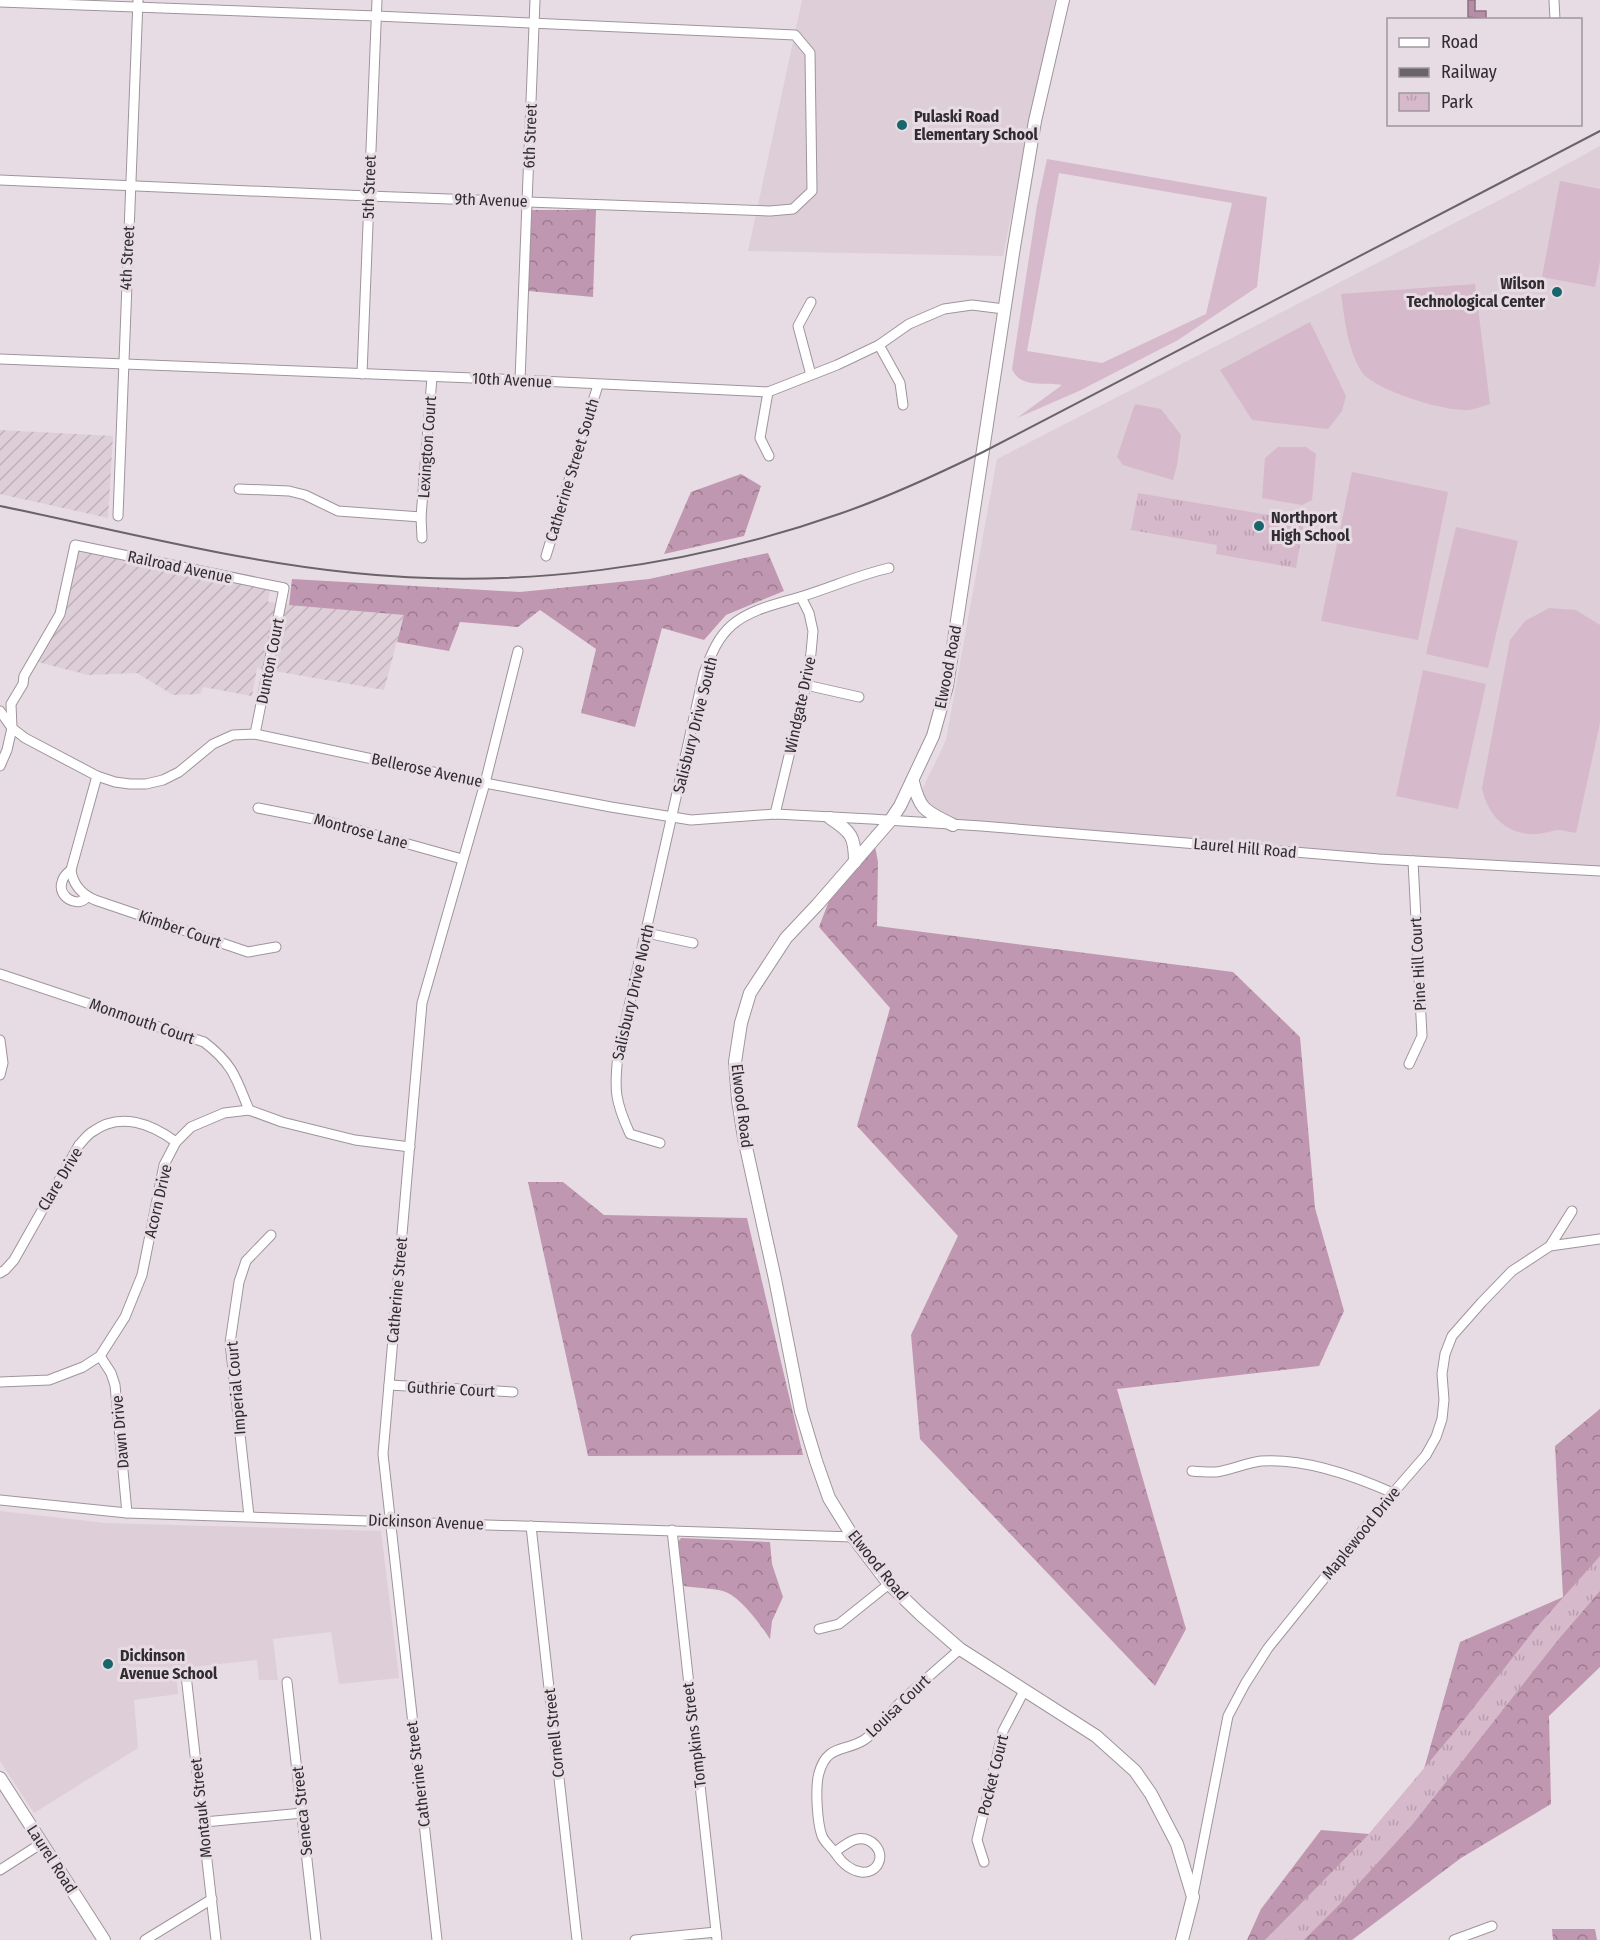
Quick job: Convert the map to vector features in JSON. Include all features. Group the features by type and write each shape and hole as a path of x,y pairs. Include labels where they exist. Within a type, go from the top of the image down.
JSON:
{"main road":[{"name":"Elwood Road","path":"1063,0 1035,121 947,686 933,736 913,782 890,821 786,938 755,983 741,1023 735,1062 744,1138 801,1411 829,1498 853,1538 889,1584 960,1649 1096,1736 1135,1771 1151,1794 1177,1844 1193,1897"},
{"path":"913,782 918,800 927,811 953,825"},
{"path":"830,818 849,831 855,844 855,862"},
{"name":"Laurel Road","path":"0,1778 104,1940"},
{"path":"1182,1940 1193,1897"}],"street":[{"name":"5th Street","path":"362,374 376,0"},
{"name":"6th Street","path":"520,380 535,0"},
{"path":"1554,0 1555,18"},
{"path":"0,2 138,4 534,22"},
{"name":"4th Street","path":"118,516 138,4"},
{"name":"9th Avenue","path":"0,180 770,211 793,209 812,191 810,53 795,35 534,22"},
{"path":"811,302 798,326 811,375"},
{"name":"10th Avenue","path":"0,359 768,392 879,345 909,324 944,309 972,305 1004,309"},
{"path":"879,345 900,383 903,405"},
{"name":"Lexington Court","path":"422,538 421,517 432,377"},
{"name":"Catherine Street South","path":"546,556 598,385"},
{"path":"768,392 760,438 768,456"},
{"path":"239,489 289,491 305,495 338,511 421,517"},
{"name":"Railroad Avenue","path":"12,728 11,704 23,684 24,676 60,614 75,545 284,588"},
{"name":"Salisbury Drive South","path":"672,818 704,673 719,638 743,617 770,605 889,568"},
{"name":"Dunton Court","path":"255,734 284,588"},
{"name":"Windgate Drive","path":"775,814 806,685 813,632 809,613 801,597"},
{"name":"Catherine Street","path":"437,1940 383,1454 422,1003 485,783 518,651"},
{"path":"806,685 859,697"},
{"name":"Bellerose Avenue","path":"0,711 12,728 25,738 97,776 130,784 146,784 163,780 179,772 213,744 233,735 255,734 485,783 672,818 708,820 775,814 890,821"},
{"path":"0,766 7,750 12,728"},
{"name":"Kimber Court","path":"97,776 71,870 62,880 63,894 77,902 87,897 248,952 276,947"},
{"name":"Montrose Lane","path":"258,808 329,822 462,859"},
{"name":"Salisbury Drive North","path":"660,1143 630,1134 616,1099 615,1077 672,818"},
{"name":"Laurel Hill Road","path":"890,821 994,827 1413,861 1600,871"},
{"name":"Pine Hill Court","path":"1409,1064 1422,1036 1413,861"},
{"path":"71,870 78,889 87,897"},
{"path":"647,933 693,943"},
{"name":"Monmouth Court","path":"0,974 204,1042 220,1054 233,1071 249,1110"},
{"path":"0,1040 3,1063 0,1075"},
{"name":"Acorn Drive","path":"0,1382 49,1380 83,1367 100,1356 125,1317 138,1286 164,1165 176,1142 191,1127 224,1113 249,1110 282,1122 355,1140 410,1147"},
{"name":"Clare Drive","path":"0,1272 14,1260 79,1145 93,1131 113,1122 131,1121 147,1124 176,1142"},
{"path":"1550,1246 1572,1211"},
{"name":"Imperial Court","path":"249,1516 230,1343 239,1282 246,1261 272,1235"},
{"name":"Maplewood Drive","path":"1193,1897 1228,1716 1268,1648 1426,1455 1436,1437 1442,1419 1444,1400 1442,1374 1445,1354 1452,1336 1512,1271 1550,1246 1600,1239"},
{"name":"Dawn Drive","path":"100,1356 111,1372 115,1384 127,1513"},
{"name":"Guthrie Court","path":"388,1385 513,1392"},
{"path":"1192,1472 1217,1472 1261,1461 1285,1462 1359,1479 1393,1493"},
{"name":"Dickinson Avenue","path":"0,1500 127,1513 853,1538"},
{"name":"Cornell Street","path":"531,1526 577,1940"},
{"name":"Tompkins Street","path":"672,1530 717,1936"},
{"path":"819,1629 839,1624 889,1584"},
{"name":"Louisa Court","path":"835,1852 853,1840 864,1839 875,1845 880,1857 876,1867 871,1871 860,1872 845,1865 826,1843 820,1827 817,1786 819,1771 826,1758 836,1749 862,1741 874,1732 901,1701 960,1649"},
{"name":"Montauk Street","path":"186,1675 216,1940"},
{"name":"Seneca Street","path":"287,1682 316,1940"},
{"name":"Pocket Court","path":"984,1862 977,1840 1003,1731 1024,1691"},
{"path":"204,1822 303,1813"},
{"path":"0,1870 42,1843"},
{"path":"145,1940 212,1899"},
{"path":"1454,1940 1492,1926"},
{"path":"635,1940 717,1936"}],"shaded area":[{"name":"Pulaski Road Elementary School","path":"802,0 1055,0 1003,256 748,251"},
{"path":"1468,0 1475,0 1475,11 1486,11 1486,18 1468,17"},
{"name":"Northport High School","path":"1600,146 1600,868 1371,855 954,822 928,809 919,796 946,740 997,459"},
{"path":"0,430 113,436 108,518 0,494"},
{"path":"79,549 270,590 268,602 404,615 384,690 257,668 252,696 203,687 200,694 173,695 137,673 88,675 38,662 63,616"},
{"name":"Dickinson Avenue School","path":"0,1511 106,1523 381,1531 399,1678 339,1684 331,1632 273,1639 278,1680 259,1680 257,1660 176,1669 178,1694 134,1700 138,1748 34,1813 0,1761"}],"green space":[{"path":"1047,159 1267,197 1257,287 1178,340 1079,391 1017,418 1062,385 1027,382 1021,380 1012,369 1037,205","holes":["1059,173 1232,203 1206,314 1102,363 1027,351"]},
{"path":"1560,181 1600,189 1600,261 1595,287 1542,277"},
{"path":"530,210 596,210 593,297 528,291"},
{"path":"1475,284 1490,404 1468,410 1458,410 1428,404 1394,392 1368,378 1361,371 1356,362 1345,324 1341,294"},
{"path":"1310,322 1346,396 1342,411 1328,429 1252,420 1220,370"},
{"path":"1135,404 1161,409 1181,435 1173,480 1123,465 1117,457"},
{"path":"1278,447 1306,447 1316,454 1312,500 1302,505 1262,498 1265,458"},
{"path":"1352,472 1448,492 1418,640 1321,621"},
{"path":"741,474 761,486 744,536 664,554 691,492"},
{"path":"1138,493 1304,521 1296,568 1216,554 1217,545 1131,530"},
{"path":"1456,527 1518,541 1488,668 1426,654"},
{"path":"768,553 784,591 726,615 704,640 662,628 635,727 581,713 596,649 540,610 518,627 460,622 449,651 397,642 404,615 289,605 292,579 520,592 649,579"},
{"path":"1549,608 1576,610 1600,625 1600,723 1576,833 1557,830 1528,834 1509,828 1494,816 1482,788 1510,640 1525,621"},
{"path":"1423,670 1486,684 1458,809 1396,796"},
{"path":"872,830 878,862 877,926 1233,972 1300,1037 1315,1208 1344,1311 1319,1366 1117,1389 1186,1629 1155,1686 920,1439 911,1335 958,1236 857,1126 890,1008 819,927 840,872 865,851"},
{"path":"528,1182 563,1182 604,1215 747,1218 803,1455 588,1456"},
{"path":"1600,1409 1600,1667 1549,1716 1551,1804 1461,1858 1352,1940 1247,1940 1261,1909 1321,1830 1369,1834 1424,1769 1460,1642 1563,1597 1555,1446"},
{"path":"681,1538 770,1542 772,1564 783,1597 772,1621 770,1639 736,1598 723,1591 684,1586 679,1574 678,1542"},
{"path":"1600,1556 1600,1591 1558,1640 1412,1825 1304,1940 1265,1940 1369,1834 1456,1730 1535,1629"},
{"path":"1552,1929 1595,1929 1597,1940 1553,1940"}],"railway":[{"path":"0,506 265,561 309,568 415,578 477,579 600,570 661,561 721,548 781,533 839,514 948,469 1600,131"}],"place":[{"name":"Pulaski Road Elementary School","path":"902,125"},
{"name":"Wilson Technological Center","path":"1557,292"},
{"name":"Northport High School","path":"1259,526"},
{"name":"Dickinson Avenue School","path":"108,1664"}]}
